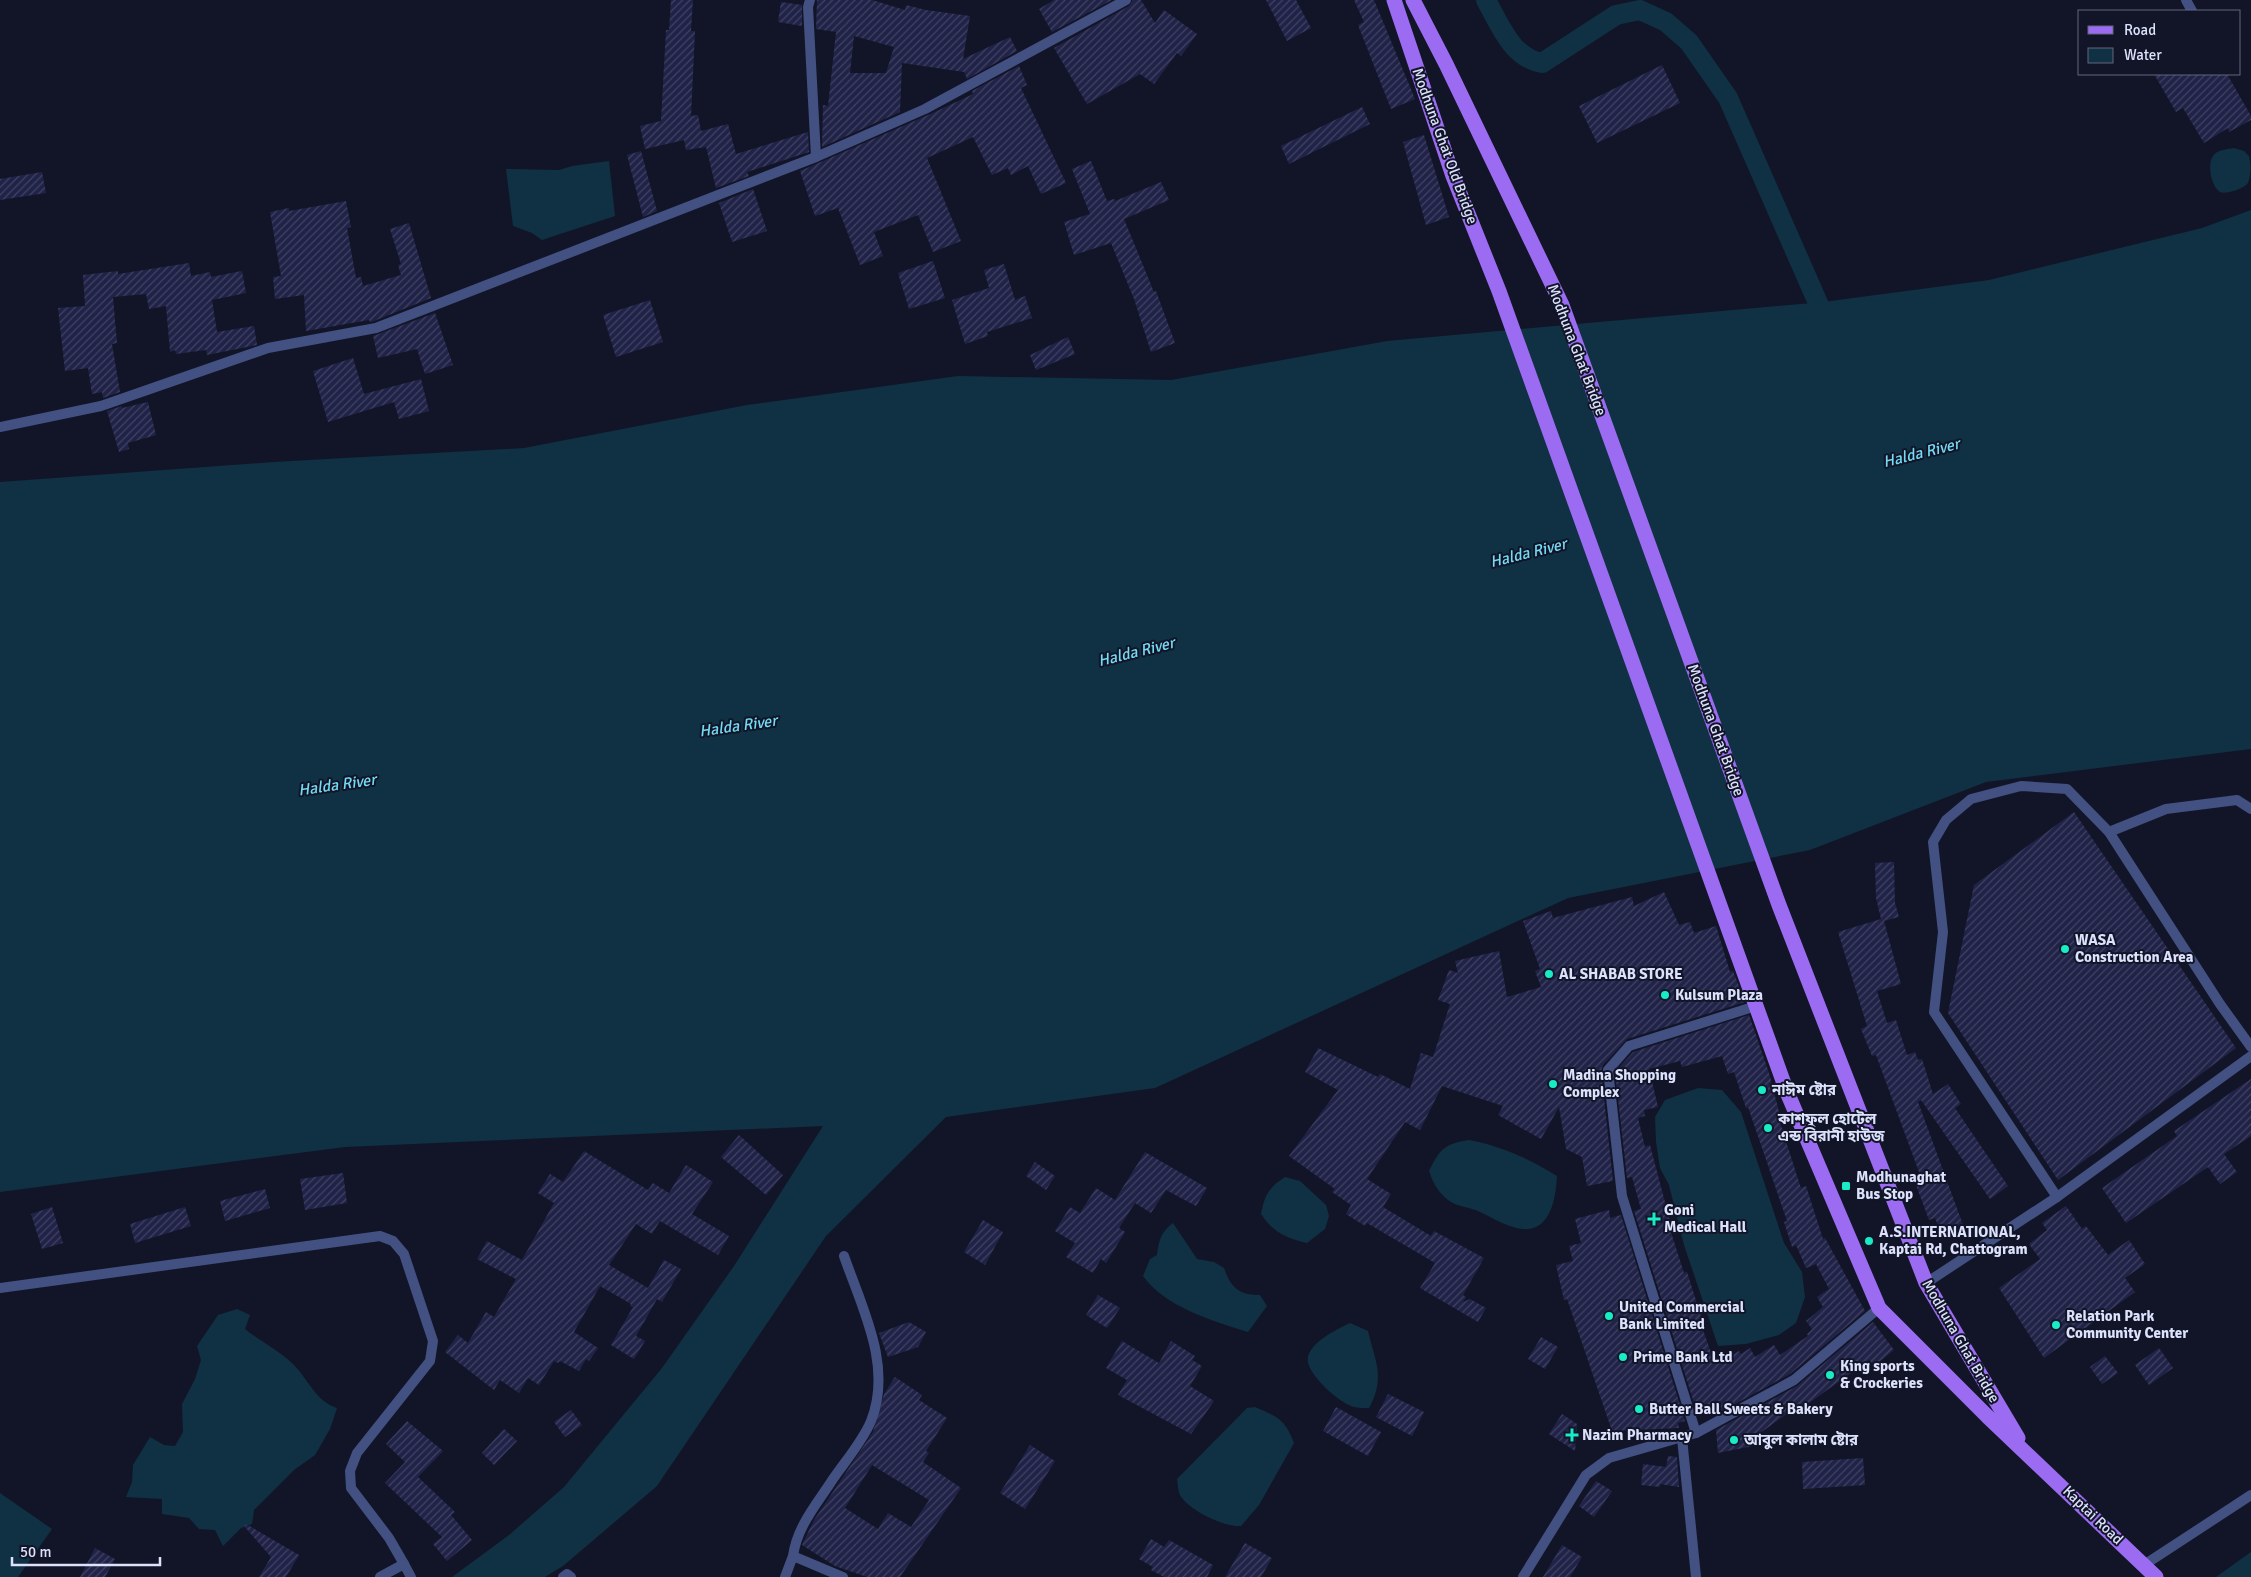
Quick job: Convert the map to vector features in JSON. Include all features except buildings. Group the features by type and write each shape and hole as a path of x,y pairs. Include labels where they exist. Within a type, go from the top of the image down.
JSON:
{"main road":[{"name":"Modhuna Ghat Old Bridge","path":"1394,0 1453,176 1499,290 1756,1006"},
{"name":"Modhuna Ghat Bridge","path":"1413,0 1446,64 1562,305 1779,905 1926,1283 2028,1454"},
{"path":"1756,1006 1787,1092 1879,1308 2028,1454"},
{"name":"Kaptai Road","path":"2028,1454 2156,1577"}],"street":[{"path":"810,0 808,8 816,157"},
{"path":"0,426 101,406 268,348 376,328 816,157 925,109 1126,0"},
{"path":"2057,1197 1934,1012 1943,932 1933,842 1946,820 1971,799 2021,786 2067,789 2109,832 2220,1004 2251,1047"},
{"path":"2109,832 2166,809 2237,800 2251,808"},
{"path":"1696,1433 1622,1196 1608,1070 1630,1046 1756,1006"},
{"path":"1926,1283 2057,1197 2251,1056"},
{"path":"0,1288 380,1236 393,1241 404,1254 433,1341 433,1352 430,1361 357,1453 350,1471 351,1488 389,1538 411,1577"},
{"path":"785,1577 793,1556 796,1539 806,1520 870,1423 879,1389 880,1367 876,1349 844,1256"},
{"path":"1524,1577 1586,1475 1609,1458 1696,1433 1794,1380 1879,1308"},
{"path":"1682,1438 1696,1577"},
{"path":"2144,1565 2251,1495"},
{"path":"793,1556 843,1577"},
{"path":"380,1577 404,1564"},
{"path":"563,1577 567,1574 571,1577"}],"water":[{"path":"2234,148 2244,151 2249,156 2249,180 2246,185 2239,189 2223,193 2214,185 2210,164 2217,152"},
{"path":"609,161 615,216 542,240 532,233 513,226 506,169 559,170 572,166"},
{"name":"Halda River","path":"2251,210 2251,749 1986,782 1810,850 1568,898 1155,1088 946,1117 826,1236 657,1486 563,1566 545,1577 452,1577 509,1535 564,1487 662,1368 734,1266 823,1126 345,1147 0,1192 0,482 274,462 524,448 747,405 958,376 1171,380 1387,341 1823,302 1989,280 2202,228"},
{"path":"1698,1088 1722,1090 1741,1112 1784,1243 1802,1272 1805,1297 1796,1323 1779,1335 1746,1344 1718,1346 1684,1245 1669,1185 1660,1168 1655,1117 1665,1100"},
{"path":"1469,1140 1515,1154 1557,1176 1552,1207 1542,1223 1527,1229 1510,1226 1476,1210 1455,1204 1441,1194 1429,1171 1436,1157 1448,1146"},
{"path":"1285,1177 1300,1181 1326,1205 1329,1216 1325,1229 1307,1243 1292,1239 1275,1230 1261,1214 1268,1192"},
{"path":"1173,1223 1197,1259 1214,1262 1224,1268 1230,1281 1241,1292 1260,1295 1267,1306 1248,1332 1205,1318 1177,1304 1152,1287 1143,1276 1150,1259 1157,1255 1163,1233"},
{"path":"237,1309 250,1315 245,1329 292,1363 317,1395 329,1405 337,1408 330,1429 315,1455 294,1470 254,1510 252,1524 241,1528 223,1546 215,1530 199,1529 189,1518 162,1514 162,1499 126,1497 132,1482 133,1465 150,1437 164,1445 175,1446 183,1432 182,1404 195,1379 201,1360 197,1346 218,1315"},
{"path":"1350,1323 1368,1331 1376,1361 1378,1370 1377,1388 1369,1408 1354,1407 1340,1400 1317,1379 1308,1363 1310,1351 1319,1341"},
{"path":"1255,1407 1270,1413 1280,1420 1294,1443 1259,1505 1241,1526 1234,1526 1208,1517 1184,1501 1178,1489 1177,1479 1247,1408"},
{"path":"0,1493 52,1529 18,1577 0,1577"},
{"path":"2251,1552 2251,1577 2216,1577"}],"waterway":[{"path":"1486,0 1502,30 1515,47 1523,55 1542,63 1616,15 1640,10 1666,22 1689,42 1728,98 1829,328"}],"place":[{"name":"WASA Construction Area","path":"2065,949"},
{"name":"AL SHABAB STORE","path":"1549,974"},
{"name":"Kulsum Plaza","path":"1665,995"},
{"name":"Madina Shopping Complex","path":"1553,1084"},
{"name":"নাঈম ষ্টোর","path":"1762,1090"},
{"name":"কাশফুল হোটেল এন্ড বিরানী হাউজ","path":"1768,1128"},
{"name":"Modhunaghat Bus Stop","path":"1846,1186"},
{"name":"Goni Medical Hall","path":"1654,1219"},
{"name":"A.S.INTERNATIONAL, Kaptai Rd, Chattogram","path":"1869,1241"},
{"name":"United Commercial Bank Limited","path":"1609,1316"},
{"name":"Relation Park Community Center","path":"2056,1325"},
{"name":"Prime Bank Ltd","path":"1623,1357"},
{"name":"King sports & Crockeries","path":"1830,1375"},
{"name":"Butter Ball Sweets & Bakery","path":"1639,1409"},
{"name":"Nazim Pharmacy","path":"1572,1435"},
{"name":"আবুল কালাম ষ্টোর","path":"1734,1440"}]}
